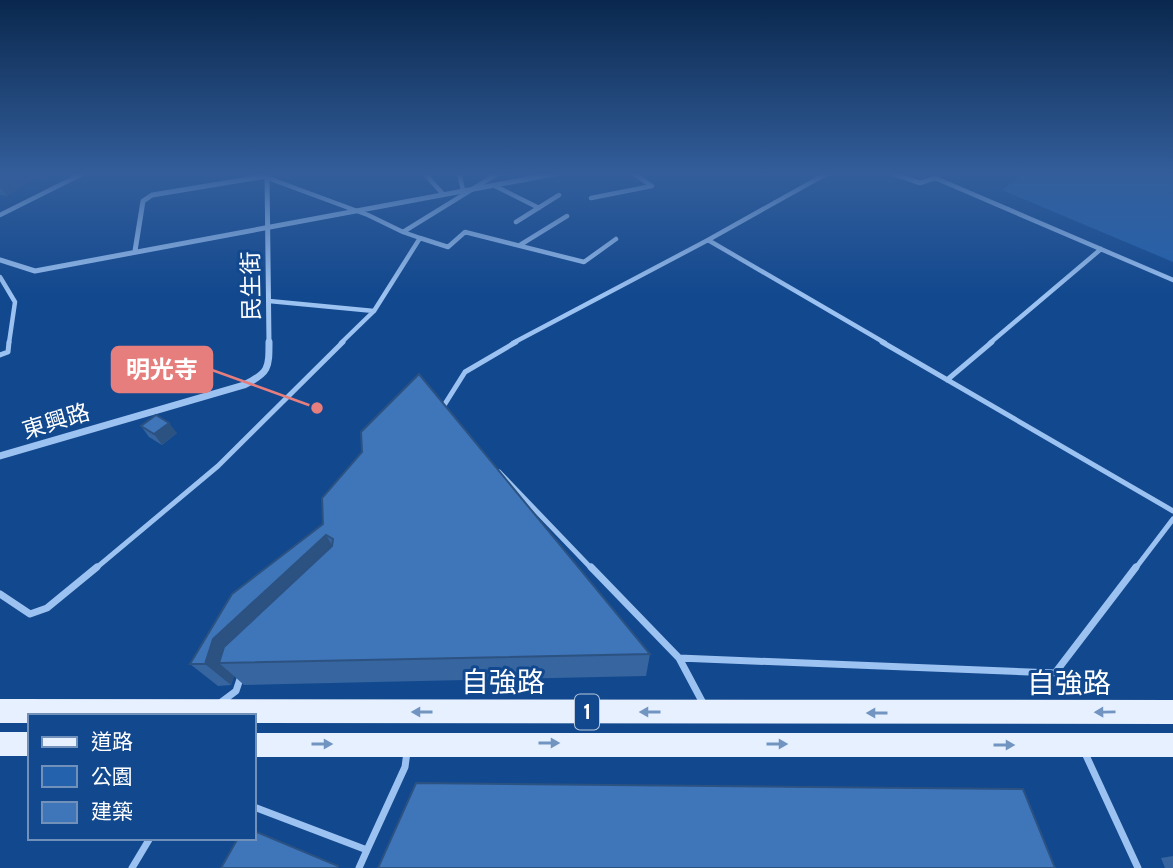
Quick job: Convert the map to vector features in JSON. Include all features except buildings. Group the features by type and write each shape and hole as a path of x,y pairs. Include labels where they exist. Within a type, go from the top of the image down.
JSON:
{"main road":[{"name":"自強路","path":"0,711 209,714 1173,712"},
{"path":"708,712 715,743"},
{"path":"1063,713 1081,746"},
{"path":"0,744 28,744"},
{"name":"1","path":"256,744 1173,745"}],"street":[{"path":"135,251 141,215"},
{"name":"民生街","path":"244,385 260,377 269,366 268,215"},
{"path":"0,261 35,271 325,215"},
{"name":"東興路","path":"0,456 244,385"}],"lane":[{"path":"366,215 420,239 448,247 466,232 584,262 616,239"},
{"path":"403,232 430,215"},
{"path":"516,222 528,215"},
{"path":"449,416 442,405 465,372 506,347 754,215"},
{"path":"1020,215 1173,279"},
{"path":"520,245 567,216"},
{"path":"0,594 30,614 47,608 218,466 374,311 420,239"},
{"path":"708,240 1173,510"},
{"path":"947,380 1101,249"},
{"path":"0,278 15,302 8,352 0,355"},
{"path":"269,301 374,311"},
{"path":"495,468 679,658 708,712"},
{"path":"679,658 1055,673 1173,519"},
{"path":"209,714 236,691 243,666"},
{"path":"359,868 405,767 409,744"},
{"path":"1081,746 1138,868"},
{"path":"256,808 367,850"},
{"path":"132,868 149,840"}],"green space":[{"path":"1060,215 1173,215 1173,262"}],"place":[{"name":"明光寺","path":"317,408"}]}
